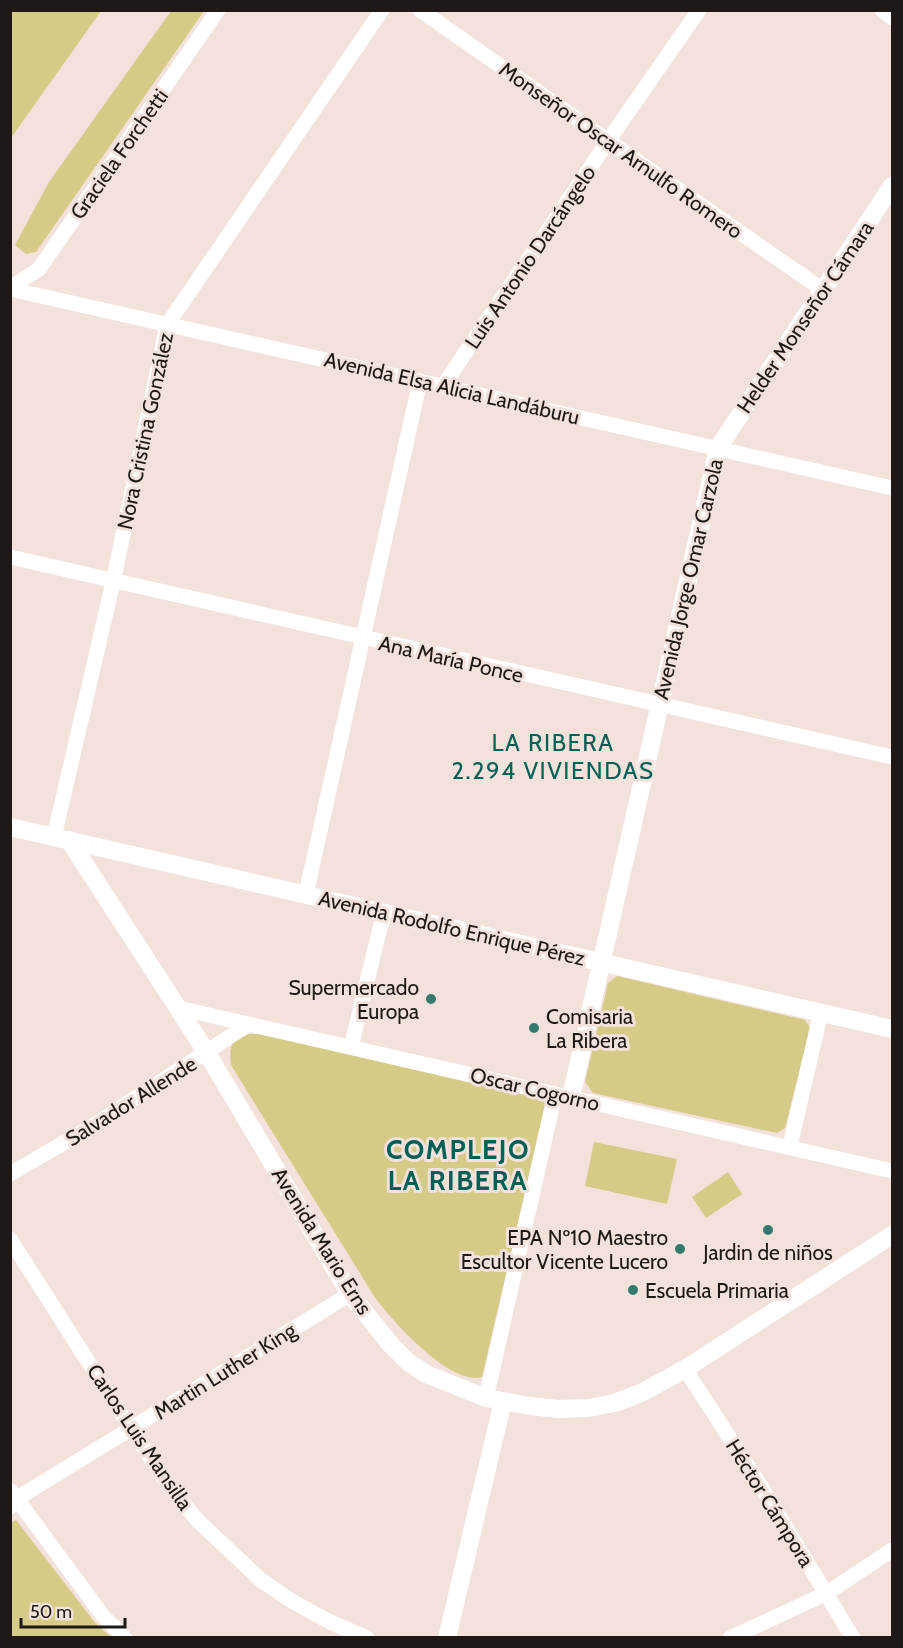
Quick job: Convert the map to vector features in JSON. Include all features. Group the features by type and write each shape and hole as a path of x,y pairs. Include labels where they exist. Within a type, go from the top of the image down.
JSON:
{"street":[{"name":"Graciela Forchetti","path":"10,288 39,269 218,10"},
{"name":"Nora Cristina González","path":"61,838 167,324 382,10"},
{"name":"Monseñor Oscar Arnulfo Romero","path":"420,10 823,290"},
{"name":"Luis Antonio Darcángelo","path":"443,386 699,10"},
{"path":"882,10 892,18"},
{"name":"Helder Monseñor Cámara","path":"718,448 892,186"},
{"name":"Avenida Elsa Alicia Landáburu","path":"10,288 892,488"},
{"path":"306,894 420,381"},
{"name":"Avenida Jorge Omar Carzola","path":"447,1638 494,1399 563,1095 601,963 718,448"},
{"name":"Ana María Ponce","path":"10,557 363,639 892,757"},
{"name":"Avenida Rodolfo Enrique Pérez","path":"10,827 892,1029"},
{"name":"Avenida Mario Erns","path":"61,838 207,1053 350,1293 391,1345 408,1362 426,1374 494,1399 558,1409 615,1403 643,1392 685,1369 892,1235"},
{"path":"351,1047 384,912"},
{"name":"Oscar Cogorno","path":"178,1008 892,1170"},
{"path":"790,1146 821,1012"},
{"name":"Salvador Allende","path":"10,1174 91,1127 249,1024"},
{"name":"Carlos Luis Mansilla","path":"10,1239 131,1429 170,1487 197,1520 261,1580 290,1600 328,1621 367,1638"},
{"name":"Martin Luther King","path":"12,1499 131,1429 350,1293"},
{"name":"Héctor Cámpora","path":"685,1369 757,1480 853,1638"},
{"path":"12,1499 104,1616 125,1638"},
{"path":"730,1638 826,1593 892,1550"}],"shaded area":[{"path":"10,11 101,11 11,138"},
{"path":"171,11 204,11 36,252 26,254 15,245 49,182"},
{"path":"617,976 805,1020 810,1028 785,1128 777,1133 593,1093 585,1082 608,983"},
{"path":"249,1034 263,1034 513,1093 547,1098 482,1377 469,1377 454,1372 438,1362 407,1335 374,1296 231,1065 232,1045"},
{"path":"594,1142 677,1159 667,1204 585,1186"},
{"path":"728,1172 742,1194 706,1218 692,1197"},
{"path":"16,1520 96,1624 111,1637 11,1637 10,1530 12,1522"}],"place":[{"name":"Supermercado Europa","path":"431,999"},
{"name":"Comisaria La Ribera","path":"534,1028"},
{"name":"Jardin de niños","path":"768,1230"},
{"name":"EPA Nº10 Maestro Escultor Vicente Lucero","path":"680,1249"},
{"name":"Escuela Primaria","path":"633,1290"}],"district":[{"name":"LA RIBERA 2.294 VIVIENDAS","path":"553,756"},
{"name":"COMPLEJO LA RIBERA","path":"458,1164"}]}
